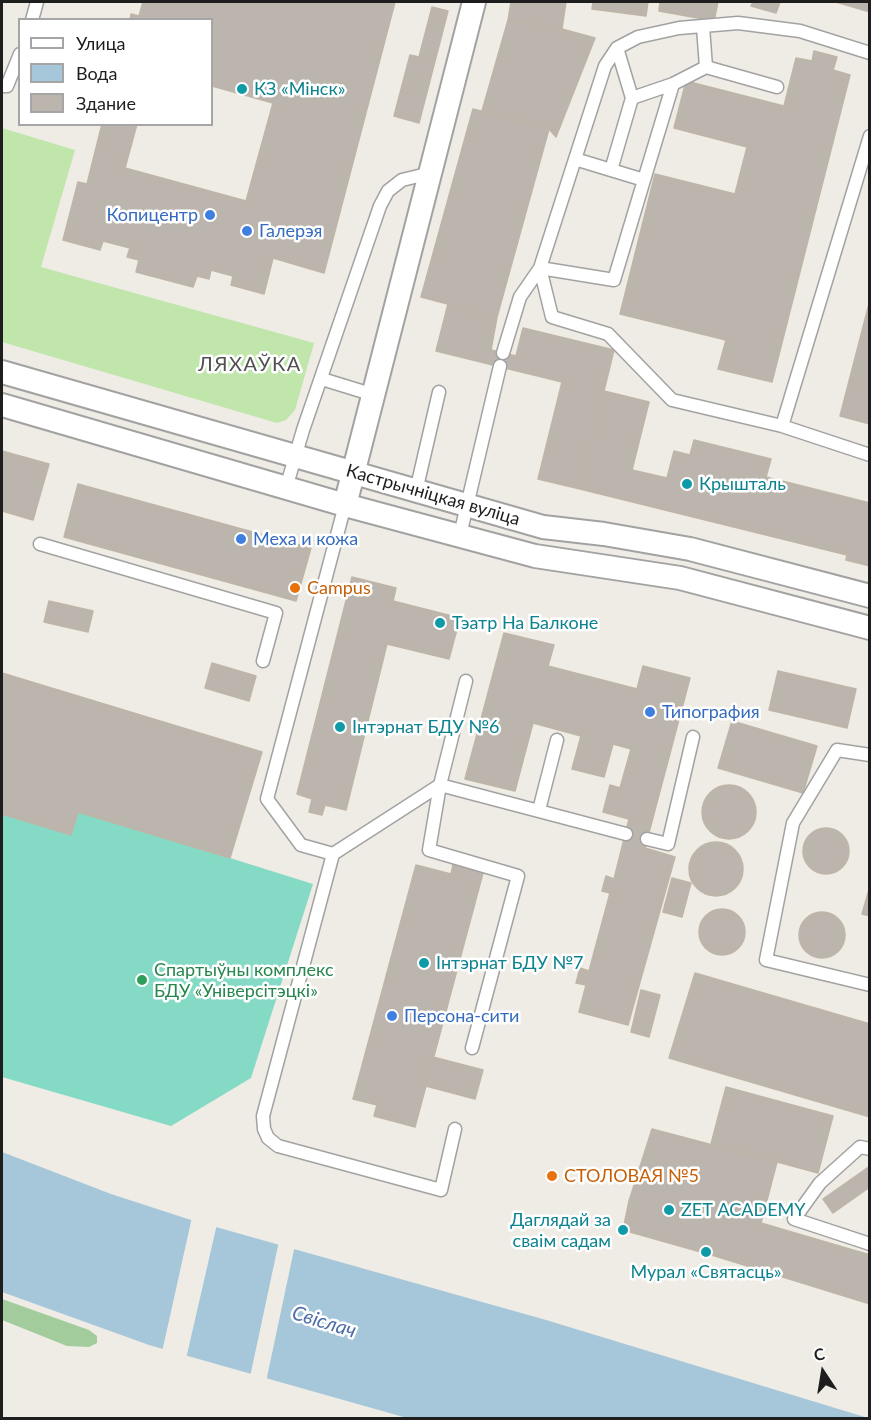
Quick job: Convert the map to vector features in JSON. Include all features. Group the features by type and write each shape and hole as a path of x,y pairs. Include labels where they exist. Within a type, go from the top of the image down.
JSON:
{"street":[{"path":"345,505 474,2"},
{"name":"Кастрычніцкая вуліца","path":"2,372 543,527 604,534 690,549 870,596"},
{"name":"Кастрычніцкая вуліца","path":"2,405 345,505 535,556 680,578 870,628"}],"lane":[{"path":"33,18 37,2"},
{"path":"503,353 520,297 540,268 605,66 616,48 638,37 680,28 738,23 800,31 870,53"},
{"path":"703,27 706,67"},
{"path":"611,170 632,98 616,48"},
{"path":"2,86 7,86 18,59"},
{"path":"632,98 673,84 706,67 777,87"},
{"path":"540,268 614,280 673,84"},
{"path":"782,426 870,136"},
{"path":"575,159 644,180"},
{"path":"286,488 380,206 388,192 402,180 431,173"},
{"path":"540,268 552,317 608,334 672,400 782,426 870,455"},
{"path":"460,536 500,366"},
{"path":"322,379 374,395"},
{"path":"416,491 439,392"},
{"path":"333,854 301,845 267,799 345,505"},
{"path":"40,544 276,613 263,661"},
{"path":"466,681 440,785 429,850 518,876 472,1048"},
{"path":"647,839 668,844 693,736"},
{"path":"538,810 557,740"},
{"path":"870,755 837,750 793,823 766,960 870,985"},
{"path":"454,1128 441,1190 278,1146 268,1138 264,1129 263,1116 333,854 440,785 626,834"},
{"path":"869,1241 794,1219 820,1183 860,1147 870,1149"}],"green space":[{"path":"2,128 75,150 41,267 314,343 295,410 286,420 277,423 2,342"},
{"name":"Спартыўны комплекс БДУ «Універсітэцкі»","path":"2,673 262,752 230,858 313,884 251,1078 171,1126 2,1077"},
{"path":"2,1299 89,1330 97,1336 97,1343 89,1347 67,1346 2,1320"}],"water":[{"name":"Свіслач","path":"2,1152 111,1194 191,1220 546,1320 868,1418 407,1418 149,1345 2,1292"}],"pier":[{"path":"192,1217 217,1224 186,1359 162,1352"},
{"path":"279,1241 295,1245 266,1382 250,1377"}],"building":[{"path":"143,2 395,2 324,273 273,258 264,294 231,285 233,276 211,270 209,279 197,276 193,287 136,272 139,260 127,257 130,248 103,241 100,250 63,240 78,182 87,184 102,126 136,126 125,168 246,201 273,103 213,86 213,18 130,18 131,14 139,16"},
{"path":"511,2 566,2 562,29 508,20"},
{"path":"593,2 648,2 646,16 592,9"},
{"path":"660,2 718,2 714,21 659,11"},
{"path":"753,2 780,2 776,13 751,6"},
{"path":"836,2 870,2 870,12"},
{"path":"432,7 448,11 419,123 394,116 410,55 419,57"},
{"path":"508,20 562,29 595,38 556,137 549,129 482,111"},
{"path":"814,51 837,57 833,70 850,75 772,382 718,369 726,340 620,314 655,174 735,194 747,147 674,128 686,81 784,106 796,58 812,61"},
{"path":"473,109 549,129 497,317 421,297"},
{"path":"870,300 870,424 840,416"},
{"path":"448,304 497,317 491,350 516,356 523,328 614,350 580,489 538,479 562,382 436,351"},
{"name":"Крышталь","path":"604,391 649,402 632,470 667,478 674,451 690,455 694,440 771,459 766,477 870,503 870,566 846,560 847,555 580,489"},
{"path":"2,451 49,464 33,520 2,511"},
{"path":"78,484 311,548 296,601 64,537"},
{"name":"Інтэрнат БДУ №6","path":"352,577 396,588 393,601 460,618 449,659 387,644 346,810 325,805 322,815 309,812 312,799 297,794"},
{"path":"49,601 93,611 88,632 44,622"},
{"path":"504,633 554,645 548,666 637,689 643,666 690,678 651,825 603,812 610,785 620,788 631,749 613,744 604,777 572,769 581,736 533,723 515,791 465,779"},
{"path":"212,663 256,676 249,701 205,688"},
{"path":"778,671 856,689 847,728 769,710"},
{"path":"2,673 262,752 230,858 78,812 71,835 2,814"},
{"path":"732,721 817,746 803,793 718,768"},
{"path":"724,785 734,785 744,789 752,797 756,812 752,827 744,835 734,839 724,839 714,835 706,827 702,817 702,807 706,797 714,789"},
{"path":"629,819 651,825 645,848 675,857 628,1025 579,1012 586,985 576,983 580,968 589,971 610,893 602,891 606,876 614,879"},
{"path":"826,828 842,835 849,851 842,867 826,874 810,867 803,851 810,835"},
{"path":"711,842 721,842 731,846 739,854 743,869 739,884 731,892 721,896 711,896 701,892 693,884 689,874 689,864 693,854 701,846"},
{"name":"Інтэрнат БДУ №7","path":"416,865 451,874 453,865 483,873 415,1127 374,1116 377,1105 353,1099"},
{"path":"672,878 691,883 682,917 663,912"},
{"path":"870,886 870,916 862,914"},
{"path":"722,909 738,916 745,932 738,948 722,955 706,948 699,932 706,916"},
{"path":"822,912 838,919 845,935 838,951 822,958 806,951 799,935 806,919"},
{"path":"695,973 870,1024 870,1117 669,1058"},
{"path":"641,990 660,995 649,1037 631,1032"},
{"path":"433,1057 483,1070 475,1099 426,1086"},
{"path":"726,1087 833,1116 818,1173 711,1144"},
{"path":"652,1129 777,1162 761,1223 870,1255 870,1304 623,1230 629,1201"},
{"path":"870,1166 870,1187 833,1213 823,1199"}],"place":[{"name":"КЗ «Мінск»","path":"242,89"},
{"name":"Копицентр","path":"210,215"},
{"name":"Галерэя","path":"247,231"},
{"name":"Крышталь","path":"687,484"},
{"name":"Меха и кожа","path":"241,539"},
{"name":"Campus","path":"295,588"},
{"name":"Тэатр На Балконе","path":"440,623"},
{"name":"Типография","path":"650,712"},
{"name":"Інтэрнат БДУ №6","path":"340,727"},
{"name":"Інтэрнат БДУ №7","path":"424,963"},
{"name":"Спартыўны комплекс БДУ «Універсітэцкі»","path":"142,980"},
{"name":"Персона-сити","path":"392,1016"},
{"name":"СТОЛОВАЯ №5","path":"552,1176"},
{"name":"ZET ACADEMY","path":"669,1210"},
{"name":"Даглядай за сваім садам","path":"623,1230"},
{"name":"Мурал «Святасць»","path":"706,1252"}],"district":[{"name":"ЛЯХАЎКА","path":"250,365"}]}
